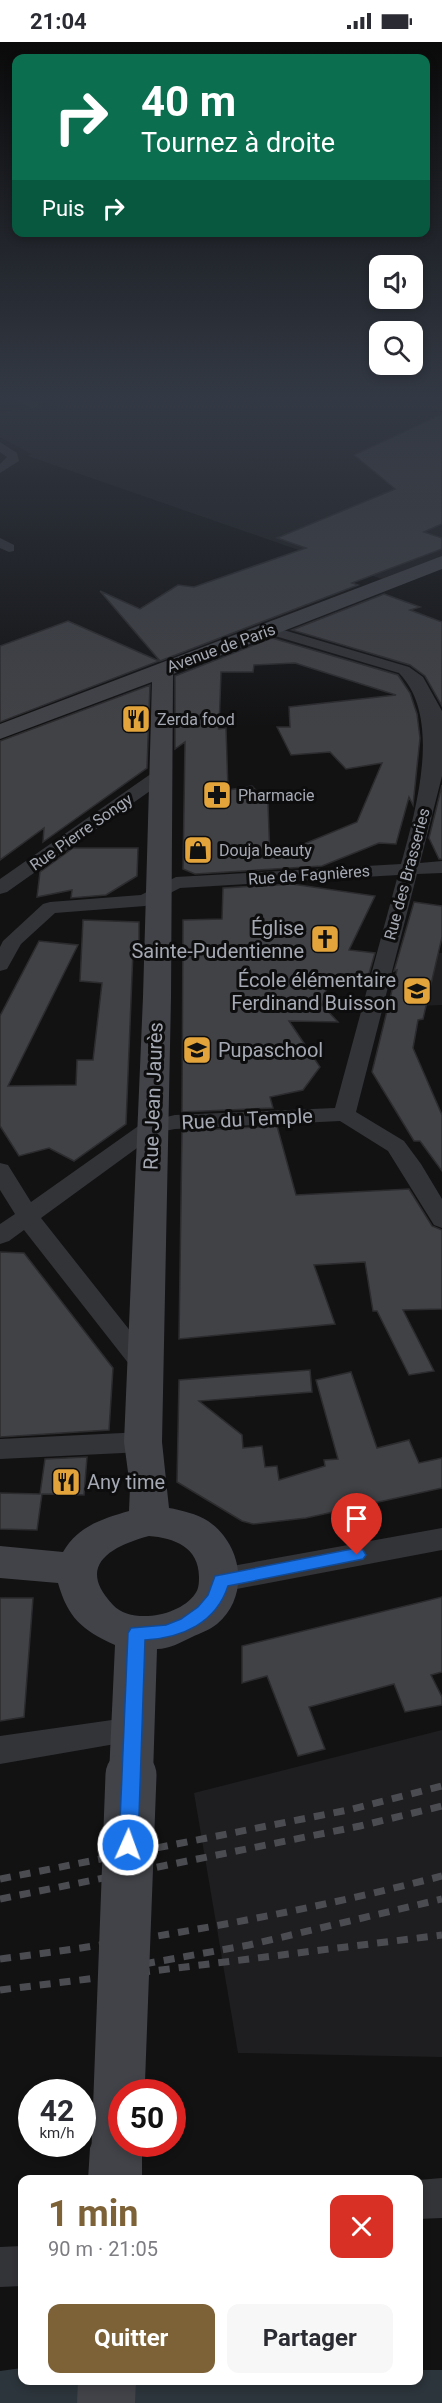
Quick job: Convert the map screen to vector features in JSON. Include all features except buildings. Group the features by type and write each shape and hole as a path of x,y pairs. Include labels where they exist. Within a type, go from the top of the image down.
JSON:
{"main road":[{"name":"Avenue de Paris","path":"0,732 442,562"},
{"name":"Rue Jean Jaurès","path":"149,1521 149,1487 143,1442 145,1367 152,1127 167,888 161,775 163,670"},
{"path":"149,1521 172,1523 193,1532 209,1545 219,1562 221,1580 215,1597 204,1612 187,1624 166,1632 137,1633 119,1630 99,1620 84,1605 76,1588 76,1569 83,1554 94,1540 110,1530 129,1523 149,1521"},
{"path":"0,1562 76,1569"},
{"path":"116,2164 137,1633"},
{"path":"106,2403 107,2385"}],"street":[{"name":"Rue des Brasseries","path":"270,630 404,670 418,680 439,720 441,752 344,1114"},
{"name":"Rue Pierre Songy","path":"0,888 161,775"},
{"name":"Rue de Fagnières","path":"0,965 13,941 50,908 145,900 167,888 442,867"},
{"name":"Rue du Temple","path":"152,1127 175,1122 344,1114"},
{"path":"344,1114 396,1146 413,1169 442,1220"},
{"path":"0,1236 152,1127"},
{"path":"0,1170 27,1216 145,1367"},
{"path":"0,1449 143,1442"},
{"path":"221,1580 442,1539"},
{"path":"0,1750 132,1753"},
{"path":"423,2199 442,2198"},
{"path":"0,2267 18,2266"}],"shaded area":[{"path":"172,506 442,506 442,562 399,585"},
{"name":"École élémentaire Ferdinand Buisson","path":"401,953 442,953 442,1005 388,1007"},
{"path":"442,1730 442,2057 238,2053 194,1793"},
{"path":"18,2369 18,2385 423,2385 423,2370 442,2370 442,2403 0,2403 0,2371"}],"railway":[{"path":"0,1879 353,1809 442,1786"},
{"path":"0,1899 360,1826 442,1806"},
{"path":"0,1959 222,1925 442,1876"},
{"path":"144,1964 249,1945 442,1899"},
{"path":"0,1990 442,1935"}],"place":[{"name":"Zerda food","path":"136,719"},
{"name":"Pharmacie","path":"217,795"},
{"name":"Douja beauty","path":"198,850"},
{"name":"Église Sainte-Pudentienne","path":"325,939"},
{"name":"École élémentaire Ferdinand Buisson","path":"417,991"},
{"name":"Pupaschool","path":"197,1050"},
{"name":"Any time","path":"66,1482"}],"route":[{"path":"128,1845 137,1633 166,1632 187,1624 204,1612 215,1597 221,1580 357,1555"}]}
